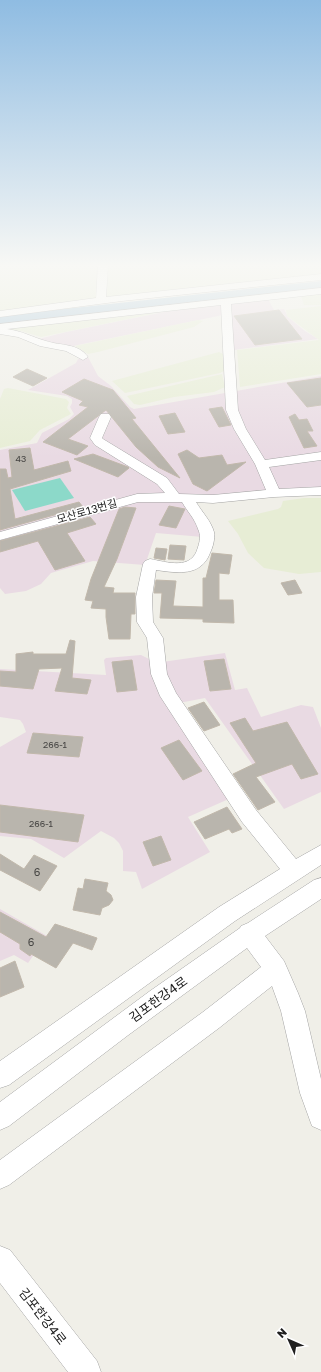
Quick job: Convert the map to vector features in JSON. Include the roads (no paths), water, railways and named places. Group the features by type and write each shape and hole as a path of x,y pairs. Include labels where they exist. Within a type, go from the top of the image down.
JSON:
{"street":[{"path":"228,330 232,410 240,429 260,464 274,493"},
{"path":"0,332 20,334 44,344 69,348 83,357"},
{"path":"105,417 96,438 99,442 162,481 181,498 204,526 207,534 204,551 200,561 196,565 188,568 150,564 144,597 145,622 155,638 157,664 163,685 249,816 294,870"},
{"path":"260,464 321,456"},
{"name":"모산로13번길","path":"0,536 127,500 151,497 213,499 274,493 321,491"},
{"path":"0,1076 227,914 321,854"},
{"name":"김포한강4로","path":"0,1117 92,1046 249,933 321,887"},
{"path":"249,933 276,969 287,993 293,1011 312,1093 321,1117"},
{"path":"0,1176 211,1020 276,969"},
{"name":"김포한강4로","path":"0,1260 86,1372"}]}
